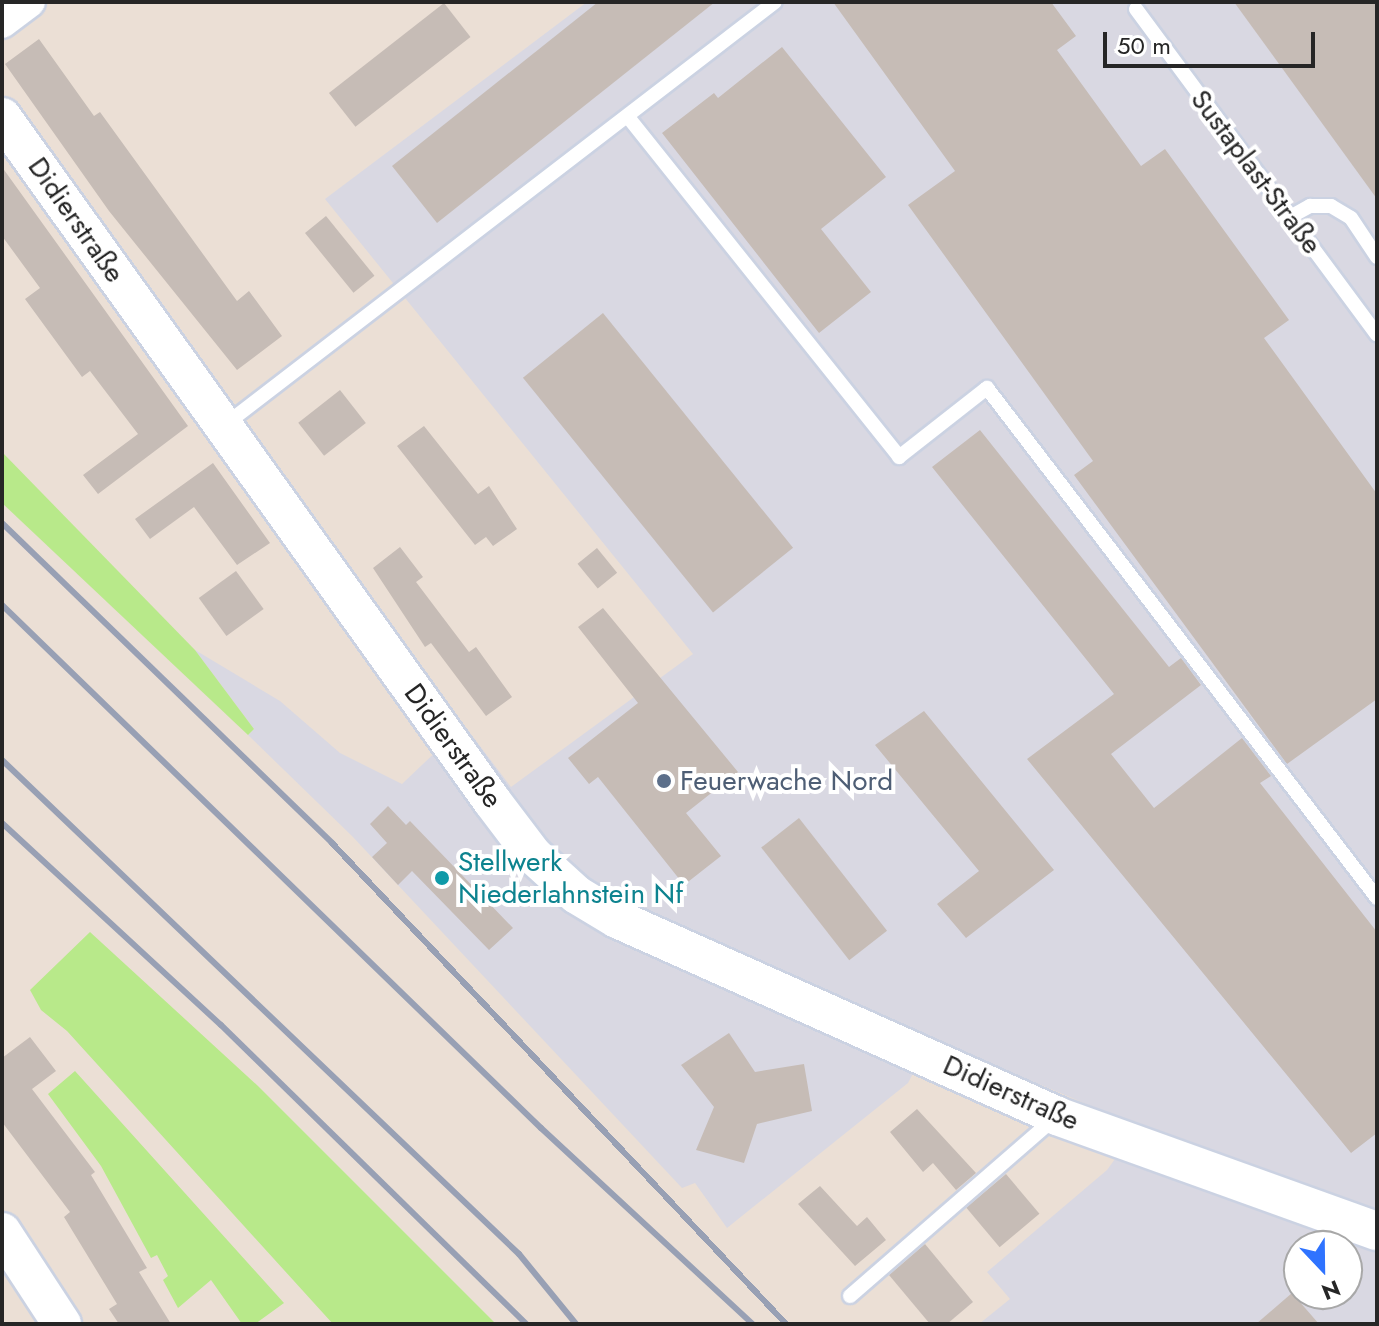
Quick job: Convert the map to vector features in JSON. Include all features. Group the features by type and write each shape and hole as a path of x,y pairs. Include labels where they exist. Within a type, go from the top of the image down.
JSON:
{"street":[{"path":"2,23 30,2"},
{"name":"Didierstraße","path":"2,117 525,845 577,895 617,919 1057,1116 1377,1231"},
{"path":"2,1232 62,1324"}],"lane":[{"path":"223,427 775,2"},
{"name":"Sustaplast-Straße","path":"1136,9 1377,335"},
{"path":"628,117 899,457 987,388 1377,898"},
{"path":"1290,217 1310,206 1331,206 1351,218 1377,257"},
{"path":"850,1296 1057,1116"}],"shaded area":[{"path":"587,2 1377,2 1377,1324 979,1324 1010,1299 987,1272 1107,1170 1139,1126 931,1039 908,1083 727,1228 695,1183 682,1188 352,836 248,735 254,729 195,650 280,701 340,753 402,784 464,725 511,787 693,654 325,199"}],"green space":[{"path":"2,452 195,650 254,729 248,735 2,503"},
{"path":"90,932 258,1086 496,1324 333,1324 67,1031 41,1010 30,990"},
{"path":"75,1071 284,1303 255,1324 242,1324 211,1280 178,1308 163,1280 168,1276 157,1255 151,1258 101,1166 48,1094"}],"building":[{"path":"598,2 715,2 437,223 392,166"},
{"path":"833,2 1051,2 1076,36 1057,50 1141,166 1165,149 1289,320 1264,338 1377,494 1377,699 1287,764 1074,475 1093,461 908,205 955,171"},
{"path":"1234,2 1377,2 1377,199"},
{"path":"444,3 470,37 355,127 329,93"},
{"path":"39,39 94,116 100,112 237,301 249,291 282,336 237,370 109,211 5,64"},
{"path":"782,47 886,177 821,229 871,292 819,333 662,133 714,93 718,98"},
{"path":"2,167 188,426 98,494 83,475 138,434 90,371 82,377 25,299 40,288 2,236"},
{"path":"326,216 374,276 353,293 305,233"},
{"path":"603,313 793,548 713,613 523,378"},
{"path":"340,390 366,423 324,456 298,423"},
{"path":"424,426 478,494 489,486 517,529 493,546 486,537 475,545 397,446"},
{"path":"980,430 1169,667 1181,658 1201,685 1111,754 1154,808 1242,738 1271,776 1260,783 1377,932 1377,1133 1351,1153 1027,759 1114,694 932,467"},
{"path":"213,463 270,543 237,565 194,507 150,539 135,519"},
{"path":"400,547 423,577 416,582 469,652 476,647 512,697 486,716 431,643 425,647 373,568"},
{"path":"597,548 617,573 598,589 578,564"},
{"path":"236,571 264,609 226,636 199,598"},
{"name":"Feuerwache Nord","path":"603,608 738,772 686,813 721,856 684,885 598,777 589,784 568,758 638,703 578,627"},
{"path":"924,711 1054,870 966,938 937,904 979,871 875,745"},
{"name":"Stellwerk Niederlahnstein Nf","path":"388,806 406,825 410,821 513,928 489,950 412,871 398,885 372,857 387,843 370,824"},
{"path":"799,818 887,931 849,960 761,848"},
{"path":"729,1033 755,1072 804,1064 812,1111 757,1124 744,1163 696,1150 714,1107 681,1065"},
{"path":"30,1037 56,1071 32,1089 95,1172 91,1175 147,1268 139,1272 171,1324 119,1324 109,1309 117,1304 64,1217 70,1212 2,1122 2,1058"},
{"path":"917,1109 976,1173 956,1190 933,1163 923,1172 890,1132"},
{"path":"1006,1174 1039,1214 1000,1247 966,1207"},
{"path":"820,1186 857,1226 867,1217 886,1240 855,1266 798,1204"},
{"path":"925,1244 973,1302 947,1324 930,1324 889,1275"},
{"path":"1283,1301 1283,1310 1307,1310 1319,1324 1256,1324"}],"railway":[{"path":"2,523 332,843 786,1324"},
{"path":"2,605 541,1128 753,1324"},
{"path":"2,760 519,1254 576,1324"},
{"path":"2,823 221,1025 526,1324"}],"place":[{"name":"Feuerwache Nord","path":"664,781"},
{"name":"Stellwerk Niederlahnstein Nf","path":"442,878"}]}
